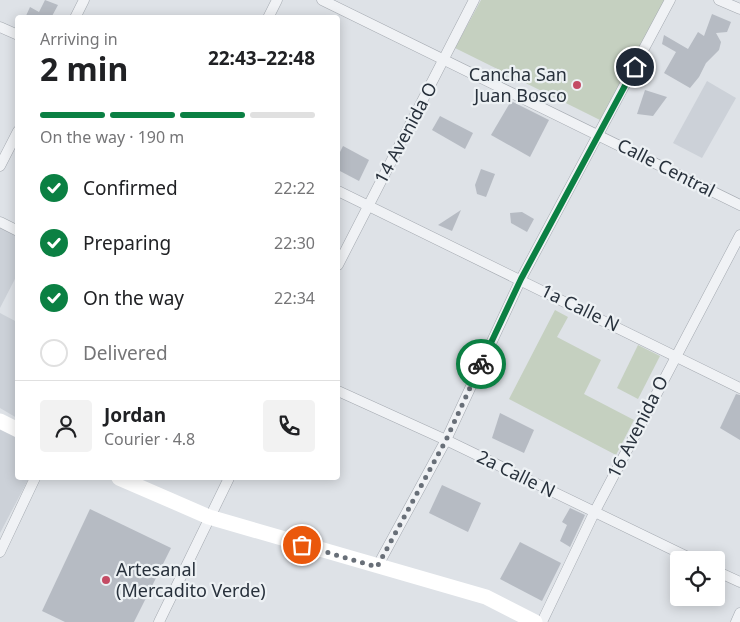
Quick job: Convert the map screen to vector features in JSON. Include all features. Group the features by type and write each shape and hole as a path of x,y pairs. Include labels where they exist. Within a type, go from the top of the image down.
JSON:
{"main road":[{"path":"0,421 15,428"},
{"path":"124,480 209,518 486,597 535,622"}],"street":[{"path":"76,15 84,0"},
{"path":"270,15 277,0"},
{"name":"Calle Central","path":"322,0 740,205"},
{"name":"14 Avenida O","path":"340,261 474,0"},
{"path":"377,567 446,440 521,279 600,135 670,0"},
{"path":"719,0 740,10"},
{"path":"0,27 15,34"},
{"path":"0,166 15,137"},
{"name":"1a Calle N","path":"340,192 521,279 740,388"},
{"path":"0,222 15,230"},
{"name":"16 Avenida O","path":"542,622 594,513 740,234"},
{"name":"2a Calle N","path":"340,392 446,440 675,551"},
{"path":"0,552 34,480"},
{"path":"159,622 228,480"},
{"path":"725,575 740,582"},
{"path":"736,622 740,613"}],"shaded area":[{"path":"707,81 736,98 702,158 673,143"},
{"path":"0,226 15,234 15,279 0,308"},
{"path":"0,313 15,321 15,417 0,408"},
{"path":"0,428 15,436 15,480 28,480 0,533"}],"green space":[{"name":"Cancha San Juan Bosco","path":"481,0 670,0 604,122 455,48"},
{"path":"555,310 568,317 557,337 601,360 584,394 634,420 616,455 509,399"},
{"path":"638,345 660,356 638,399 617,388"}],"building":[{"path":"45,0 58,5 53,15 26,15 30,7 39,12"},
{"path":"712,14 731,22 727,32 716,33 721,42 719,50 706,63 699,77 690,88 664,73 676,52 662,44 664,35 688,49 698,32 704,36"},
{"path":"645,90 667,97 653,116 637,114"},
{"path":"511,101 549,120 530,157 491,135"},
{"path":"440,116 473,133 465,149 432,130"},
{"path":"343,146 369,160 359,181 340,171 340,152"},
{"path":"481,169 495,174 486,197 477,194 475,185"},
{"path":"461,210 452,231 438,225"},
{"path":"522,212 534,219 527,232 511,223 510,213"},
{"path":"736,394 740,395 740,440 720,428"},
{"path":"500,413 534,430 524,453 492,438"},
{"path":"442,485 481,503 468,532 429,513"},
{"path":"570,508 585,515 570,547 560,541 567,525 562,522"},
{"name":"Artesanal (Mercadito Verde)","path":"90,509 171,548 134,622 65,622 42,611"},
{"path":"520,542 561,563 542,601 500,579"}],"way so far":[{"path":"302,545 377,567 446,440 481,364"}],"place":[{"name":"Cancha San Juan Bosco","path":"577,85"},
{"name":"Artesanal (Mercadito Verde)","path":"106,580"}],"route":[{"path":"481,364 521,279 635,67"}]}
